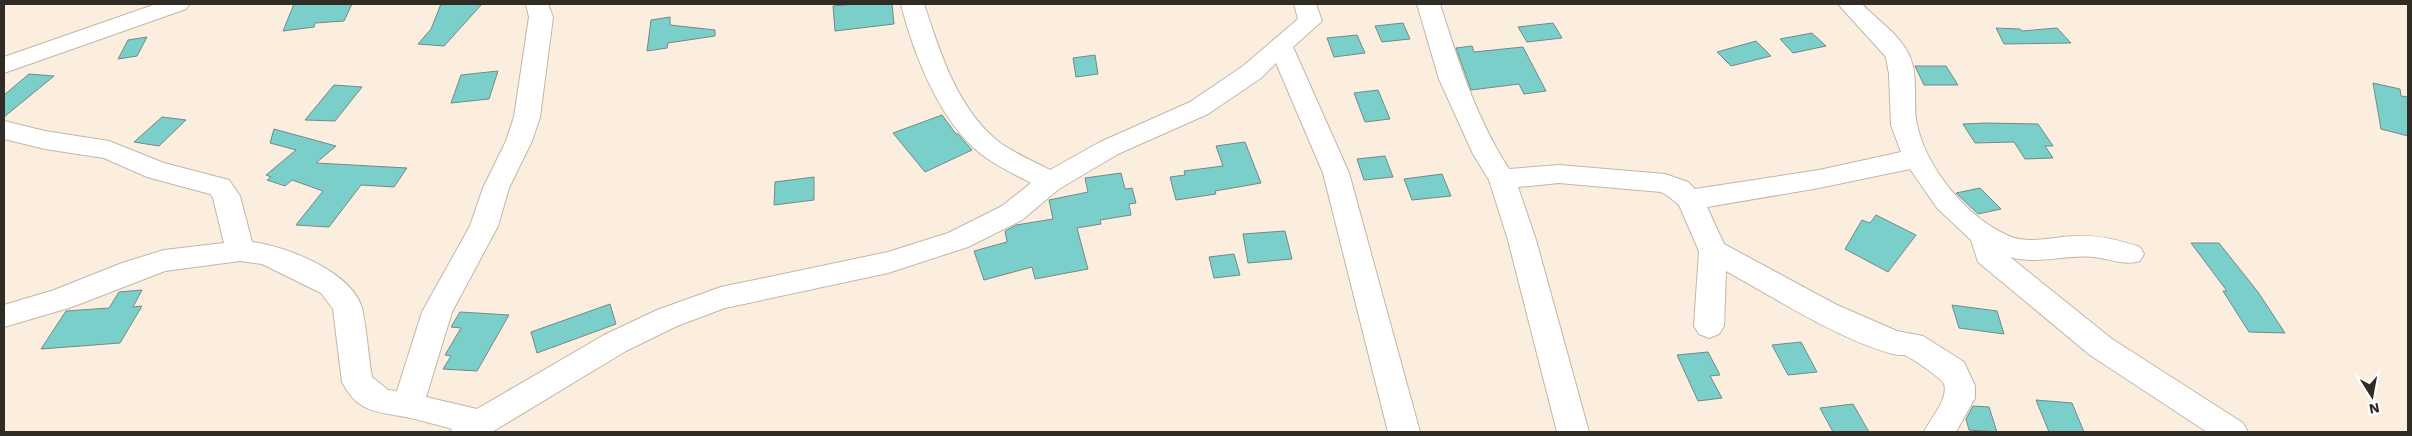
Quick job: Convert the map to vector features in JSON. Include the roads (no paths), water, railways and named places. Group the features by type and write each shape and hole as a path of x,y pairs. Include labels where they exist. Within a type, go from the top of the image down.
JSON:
{"street":[{"path":"4,65 178,4"},
{"path":"408,405 437,312 484,226 496,188 519,140 527,117 539,36 540,17 537,4"},
{"path":"912,4 920,30 948,95 962,121 990,148 1050,182"},
{"path":"4,316 62,299 132,271 164,261 240,251 266,254 331,284 347,306 357,382 368,393 382,402 408,405 473,428 616,343 667,318 721,298 888,262 958,240 1012,213 1050,182 1110,148 1199,108 1252,72 1280,45 1310,21 1306,4"},
{"path":"1428,4 1451,79 1486,154 1502,179 1522,240 1573,432"},
{"path":"1850,4 1897,55 1903,86 1904,125 1916,158 1923,172 1960,215 1984,236 2016,249 2034,251 2082,245 2130,254"},
{"path":"1280,45 1336,173 1383,358 1404,432"},
{"path":"4,130 45,140 109,150 156,170 219,187 226,196 240,251"},
{"path":"1690,200 1819,179 1916,158"},
{"path":"1502,179 1559,174 1665,183 1678,189 1690,200 1713,251 1709,326"},
{"path":"1984,236 1988,255 2101,348 2232,432"},
{"path":"1713,251 1827,313 1895,343 1912,344 1953,371 1960,386 1958,398 1940,432"}]}
